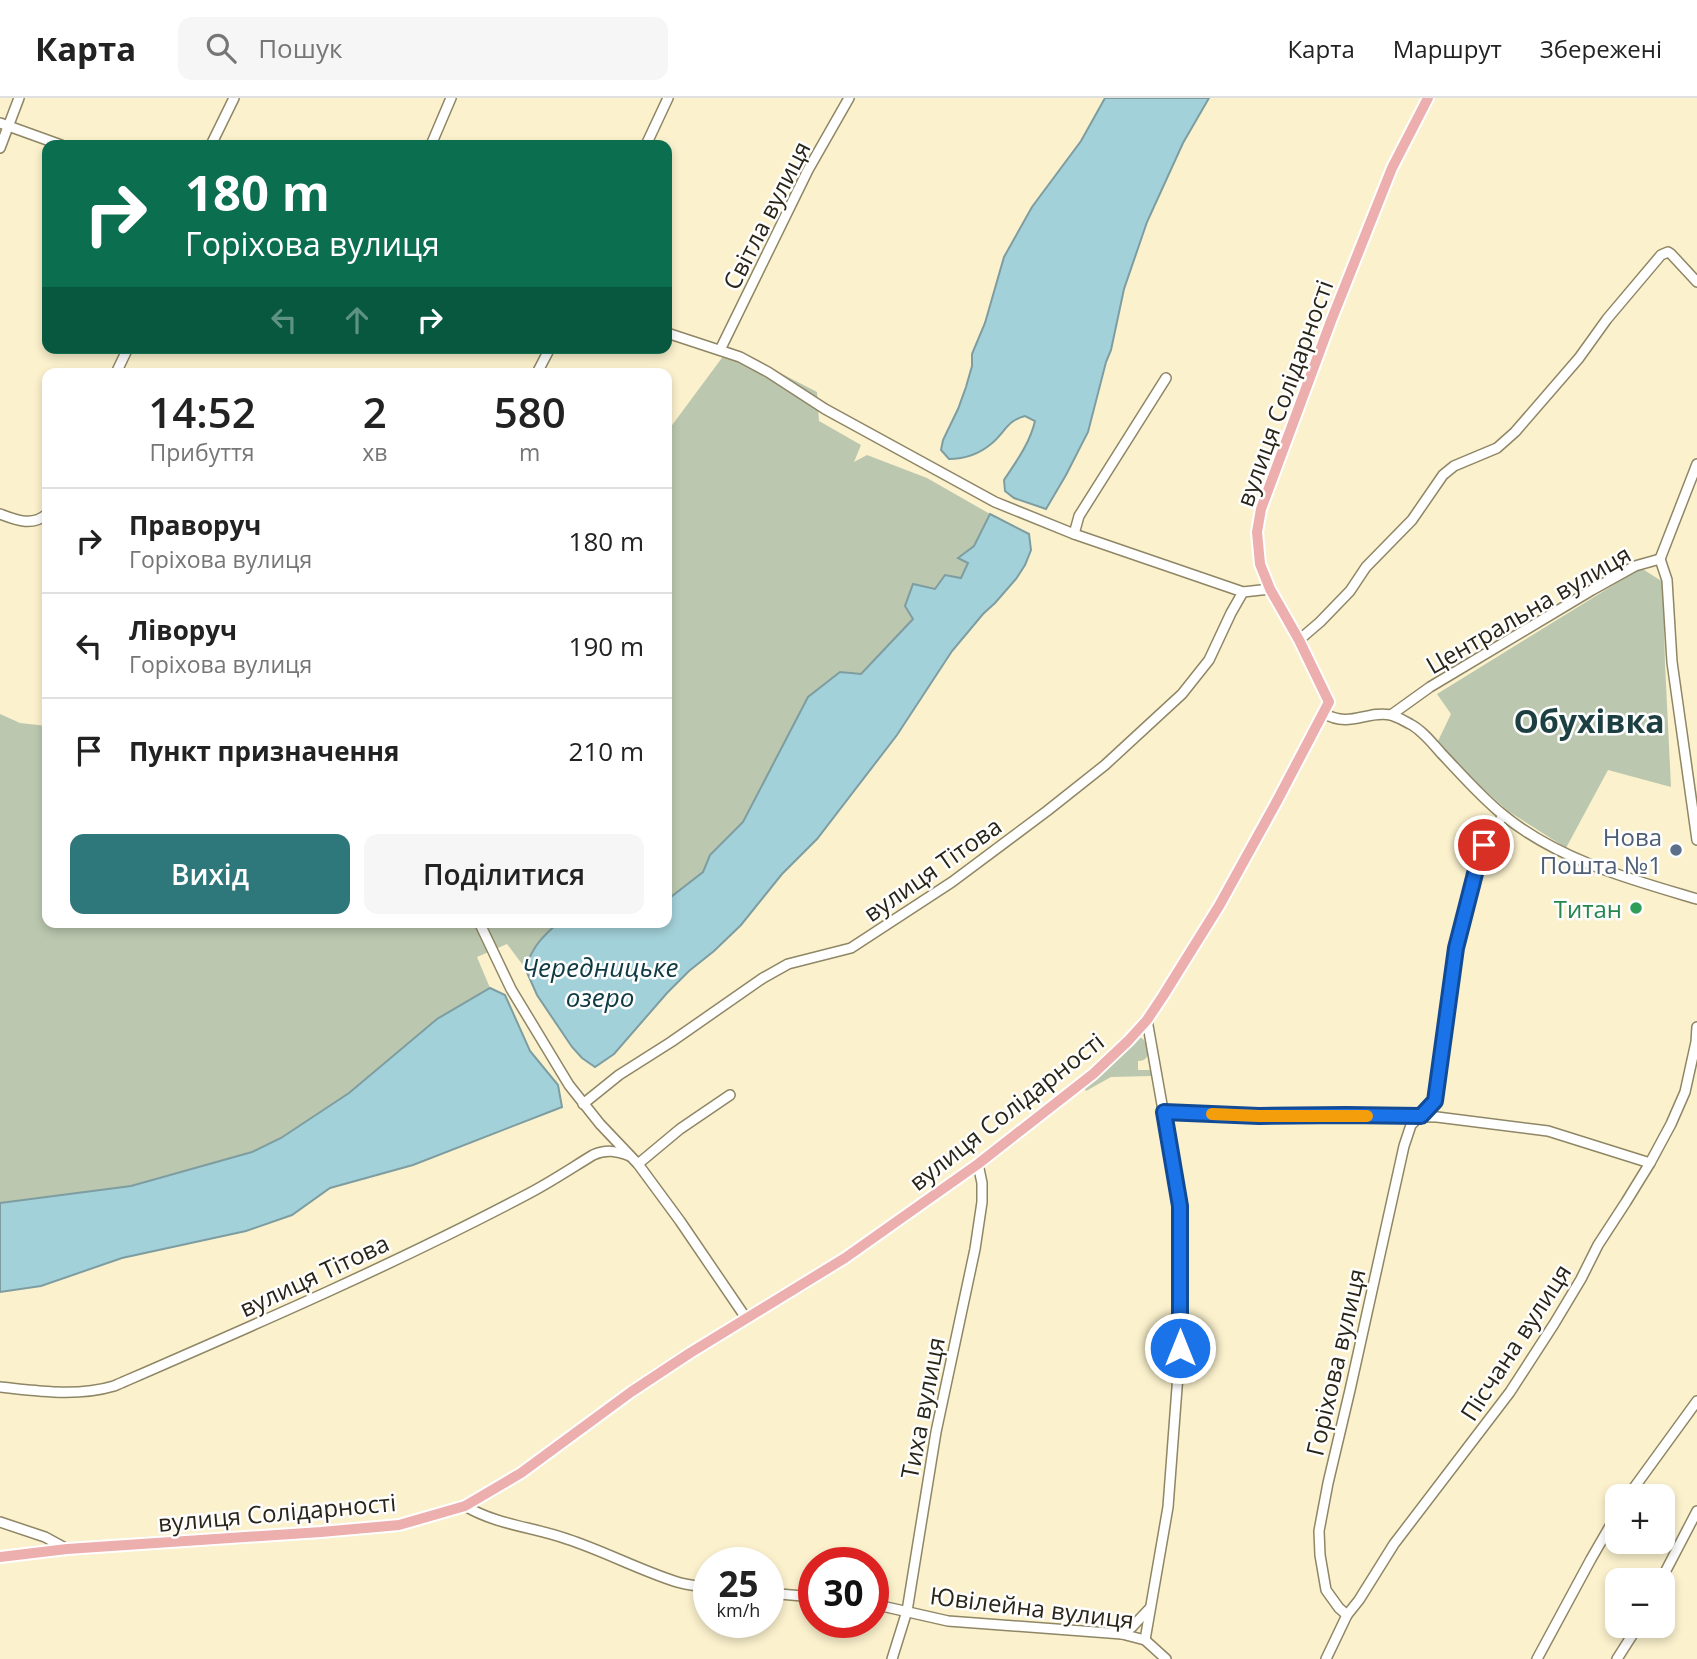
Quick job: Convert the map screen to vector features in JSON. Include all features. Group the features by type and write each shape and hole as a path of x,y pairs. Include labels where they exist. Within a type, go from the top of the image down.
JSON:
{"main road":[{"name":"вулиця Солідарності","path":"67,1549 399,1525 465,1506 521,1473 631,1392 690,1353 845,1258 978,1164 1093,1074 1128,1041 1147,1020 1219,906 1329,702 1299,640 1270,589 1260,564 1257,533 1261,509 1331,321 1392,168 1428,98"},
{"path":"0,1557 67,1549"}],"street":[{"path":"0,148 5,124 19,98"},
{"path":"213,140 234,98"},
{"path":"433,140 451,98"},
{"path":"648,140 668,98"},
{"name":"Світла вулиця","path":"720,350 808,170 849,98"},
{"path":"5,124 48,140"},
{"path":"1299,640 1350,591 1366,567 1412,520 1443,475 1454,466 1497,448 1524,422 1661,255 1668,252 1671,254 1697,282"},
{"path":"672,334 750,362 825,409 995,502 1074,534 1243,592 1270,589"},
{"path":"1074,534 1079,516 1166,379"},
{"path":"1660,559 1697,464"},
{"path":"0,514 27,522 42,518"},
{"name":"Центральна вулиця","path":"1323,713 1341,720 1391,715 1430,687 1581,596 1635,566 1660,559 1667,580 1672,662 1697,840"},
{"name":"вулиця Тітова","path":"583,1104 620,1075 763,978 788,964 850,948 952,882 1047,811 1105,765 1182,694 1209,660 1243,592"},
{"path":"1391,715 1413,725 1503,815 1531,835 1572,857 1639,882 1697,899"},
{"name":"Горіхова вулиця","path":"1347,1615 1326,1590 1320,1555 1319,1531 1328,1483 1404,1146 1411,1125 1435,1101 1456,948 1479,858 1503,815"},
{"path":"482,928 511,989 569,1085 638,1164 746,1318"},
{"path":"1147,1020 1180,1206 1180,1348 1168,1507 1145,1640 1166,1659"},
{"name":"Пісчана вулиця","path":"1326,1659 1347,1615 1394,1544 1510,1392 1650,1163 1685,1092 1697,1027"},
{"path":"638,1164 681,1129 730,1095"},
{"path":"1164,1112 1259,1116 1421,1116 1548,1131 1650,1163"},
{"name":"вулиця Тітова","path":"0,1387 81,1392 114,1385 417,1249 526,1195 602,1151 612,1150 630,1156"},
{"name":"Тиха вулиця","path":"892,1659 907,1611 936,1432 976,1237 982,1202 978,1164"},
{"path":"1637,1484 1697,1401"},
{"path":"465,1506 500,1522 570,1540 678,1582 693,1585"},
{"path":"1667,1568 1697,1511"},
{"name":"вулиця Солідарності","path":"0,1522 45,1537 67,1549"},
{"path":"1537,1659 1605,1535"},
{"name":"Ювілейна вулиця","path":"889,1607 948,1620 1122,1634 1145,1640"},
{"path":"1122,1634 1143,1618 1151,1607"},
{"path":"1617,1659 1630,1638"}],"green space":[{"path":"730,347 817,392 819,421 861,445 854,462 867,455 927,478 990,514 974,546 959,558 968,563 961,578 913,618 861,675 808,697 743,822 711,855 703,872 672,896 672,425"},
{"path":"1641,568 1663,582 1671,787 1608,770 1566,848 1508,811 1461,769 1438,741 1451,714 1437,694"},
{"path":"0,714 20,723 42,725 42,928 552,928 539,942 525,968 507,944 477,957 490,988 437,1019 349,1093 281,1138 252,1152 131,1186 0,1203"},
{"path":"1139,1036 1149,1051 1145,1059 1138,1061 1138,1070 1152,1070 1153,1076 1111,1077 1086,1091 1084,1087"}],"water":[{"path":"1105,98 1209,98 1183,143 1147,222 1124,289 1111,350 1088,432 1046,509 1014,498 1005,491 1004,480 1026,445 1035,421 1025,416 1019,418 991,444 972,455 949,459 941,450 966,387 972,366 972,354 985,323 1004,257 1032,207 1081,141"},
{"name":"Чередницьке озеро","path":"990,514 1029,534 1031,550 1016,579 952,651 897,735 817,839 782,874 741,925 667,993 614,1054 595,1067 582,1058 537,995 525,968 539,942 552,928 672,928 672,896 703,872 710,855 743,822 808,697 840,672 861,674 913,619 905,606 913,584 935,589 945,575 961,578 968,563 958,558 974,546"},
{"name":"Чередницьке озеро","path":"490,988 505,995 530,1051 558,1085 562,1107 413,1165 330,1188 292,1215 246,1231 122,1258 41,1286 0,1292 0,1203 131,1186 252,1152 281,1138 349,1093 437,1019"}],"slow traffic":[{"path":"1212,1114 1367,1116"}],"place":[{"name":"Нова Пошта №1","path":"1676,850"},
{"name":"Титан","path":"1636,908"}],"district":[{"name":"Обухівка","path":"1589,720"}],"route":[{"path":"1180,1348 1180,1206 1164,1112 1259,1116 1421,1116 1435,1101 1456,948 1484,845"}]}
